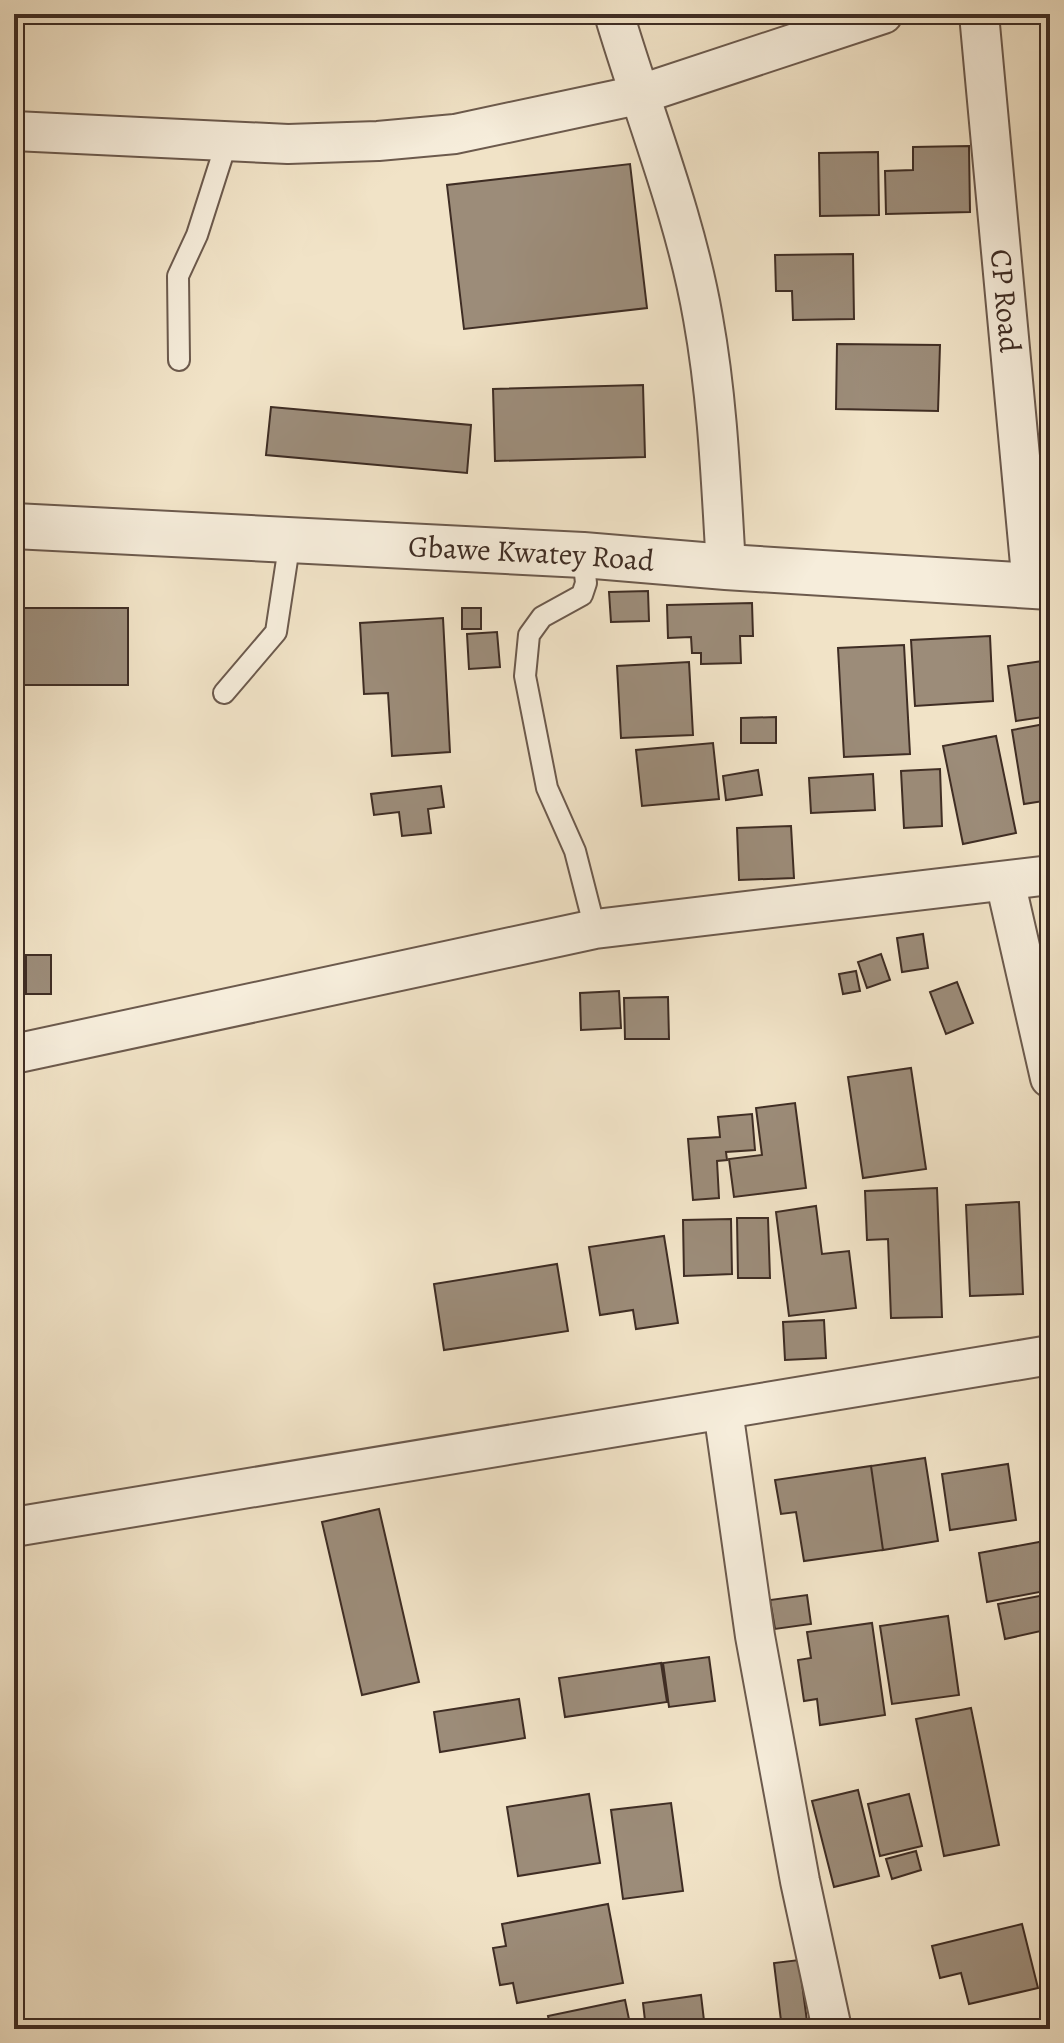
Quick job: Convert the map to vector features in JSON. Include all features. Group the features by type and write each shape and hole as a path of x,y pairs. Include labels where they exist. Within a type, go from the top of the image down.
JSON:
{"street":[{"path":"614,14 684,236 703,318 717,422 726,567"},
{"path":"14,131 318,143 455,134 638,95 883,14"},
{"name":"CP Road","path":"979,14 1041,587"},
{"name":"Gbawe Kwatey Road","path":"14,526 583,555 1041,587"},
{"path":"14,1054 595,929 1050,875"},
{"path":"1005,881 1050,1078"},
{"path":"14,1527 1050,1355"},
{"path":"723,1410 755,1636 797,1865 832,2029"}],"lane":[{"path":"179,360 178,276 197,235 227,141"},
{"path":"224,693 276,632 290,540"},
{"path":"583,555 586,583 582,595 542,617 529,635 525,676 547,788 575,851 595,929"}],"building":[{"path":"969,146 970,212 886,214 885,171 913,170 913,147"},
{"path":"878,152 879,215 820,216 819,153"},
{"path":"630,164 647,308 464,329 447,185"},
{"path":"853,254 854,319 793,320 792,291 776,291 775,255"},
{"path":"837,344 940,345 938,411 836,409"},
{"path":"643,385 645,457 495,461 493,389"},
{"path":"271,407 471,425 467,473 266,455"},
{"path":"648,591 649,621 611,622 609,592"},
{"path":"752,603 753,636 740,636 741,663 701,664 701,653 692,653 691,637 668,638 667,605"},
{"path":"14,608 128,608 128,685 14,685"},
{"path":"462,608 481,608 481,629 462,629"},
{"path":"443,618 450,752 392,756 388,693 364,694 360,623"},
{"path":"497,632 500,667 469,669 467,634"},
{"path":"990,636 993,701 915,706 911,640"},
{"path":"904,645 910,754 844,757 838,648"},
{"path":"1050,660 1050,716 1016,721 1008,666"},
{"path":"689,662 693,735 621,738 617,666"},
{"path":"776,717 776,743 741,743 741,718"},
{"path":"1050,723 1050,800 1024,804 1012,730"},
{"path":"996,736 1016,833 963,844 943,746"},
{"path":"713,743 719,799 642,806 636,750"},
{"path":"940,769 942,826 904,828 901,771"},
{"path":"758,770 762,795 726,800 723,776"},
{"path":"873,774 875,810 811,813 809,778"},
{"path":"441,786 444,807 428,809 431,833 402,836 399,812 374,815 371,794"},
{"path":"791,826 794,878 739,880 737,828"},
{"path":"923,934 928,968 902,972 897,938"},
{"path":"881,954 890,980 867,988 858,962"},
{"path":"26,955 51,955 51,994 26,994"},
{"path":"856,971 860,991 843,994 839,974"},
{"path":"957,982 973,1023 946,1034 930,992"},
{"path":"619,991 621,1028 581,1030 580,993"},
{"path":"668,997 669,1039 625,1039 624,998"},
{"path":"911,1068 926,1169 863,1178 848,1077"},
{"path":"795,1103 806,1188 734,1197 729,1159 762,1155 756,1108"},
{"path":"752,1114 755,1150 726,1152 727,1160 717,1161 719,1198 693,1200 688,1139 720,1137 718,1117"},
{"path":"937,1188 942,1317 891,1318 888,1239 867,1240 865,1191"},
{"path":"1019,1202 1023,1294 970,1296 966,1205"},
{"path":"816,1206 822,1254 849,1251 856,1308 789,1316 776,1212"},
{"path":"737,1218 768,1218 770,1278 738,1278"},
{"path":"731,1219 732,1274 684,1276 683,1220"},
{"path":"664,1236 678,1323 636,1329 633,1310 600,1315 589,1247"},
{"path":"557,1264 568,1331 444,1350 434,1284"},
{"path":"824,1320 826,1358 785,1360 783,1322"},
{"path":"925,1458 938,1541 883,1550 871,1466"},
{"path":"1008,1464 1016,1520 950,1530 942,1474"},
{"path":"871,1466 883,1550 804,1561 796,1512 781,1514 775,1480"},
{"path":"379,1509 419,1682 362,1695 322,1522"},
{"path":"1050,1540 1050,1590 987,1602 979,1553"},
{"path":"1050,1594 1050,1629 1005,1639 998,1604"},
{"path":"807,1595 811,1624 775,1629 770,1600"},
{"path":"948,1616 959,1695 892,1704 880,1626"},
{"path":"872,1623 885,1715 820,1725 817,1699 804,1701 798,1660 811,1658 807,1632"},
{"path":"709,1657 715,1701 669,1707 663,1663"},
{"path":"661,1663 667,1702 565,1717 559,1678"},
{"path":"519,1699 525,1738 440,1752 434,1712"},
{"path":"971,1708 999,1845 944,1856 916,1719"},
{"path":"858,1790 879,1876 834,1887 812,1801"},
{"path":"589,1794 600,1863 518,1876 507,1807"},
{"path":"909,1794 922,1846 880,1856 868,1804"},
{"path":"671,1803 683,1891 623,1899 611,1810"},
{"path":"916,1851 921,1870 892,1879 886,1859"},
{"path":"608,1904 623,1983 517,2003 513,1983 500,1985 493,1948 506,1946 502,1924"},
{"path":"1022,1924 1038,1988 969,2004 961,1973 940,1978 932,1946"},
{"path":"799,1960 808,2029 782,2029 774,1963"},
{"path":"701,1995 705,2029 646,2029 643,2003"},
{"path":"625,2000 631,2029 551,2029 548,2016"}]}
